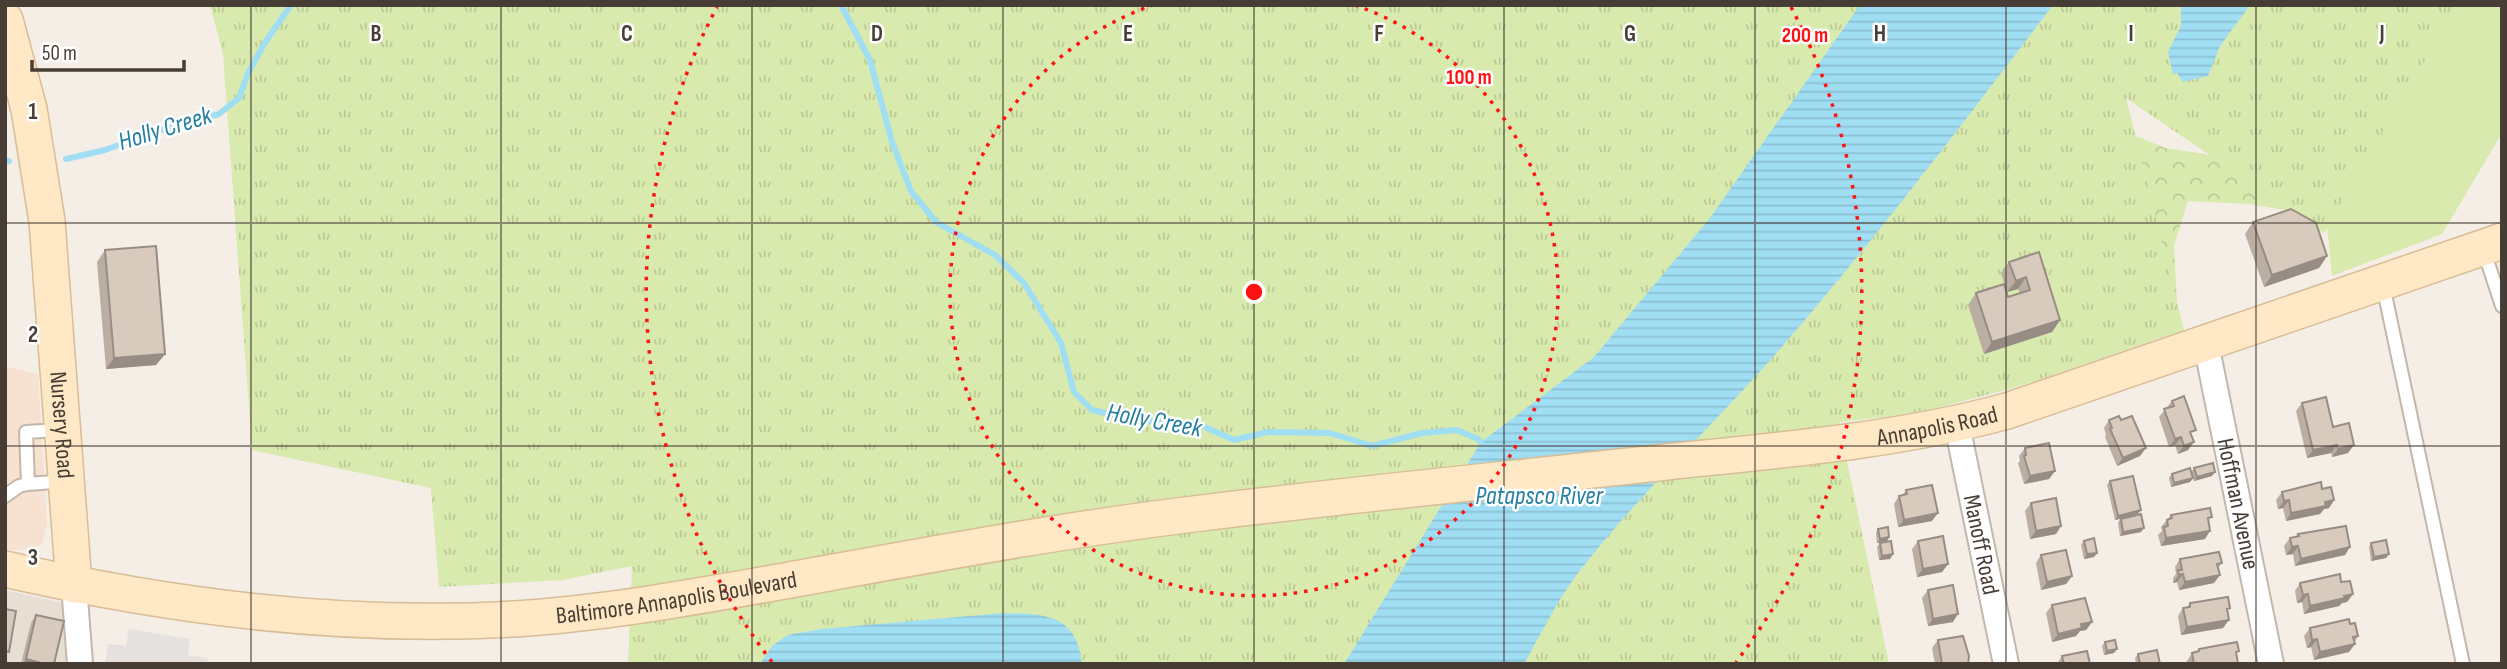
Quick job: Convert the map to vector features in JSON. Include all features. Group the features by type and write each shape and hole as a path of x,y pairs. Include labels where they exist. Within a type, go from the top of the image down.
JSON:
{"main road":[{"name":"Nursery Road","path":"5,20 29,109 43,184 52,269 74,585"},
{"name":"Annapolis Road","path":"1345,497 1726,456 1886,437 1957,425 2007,411 2206,344 2492,244"},
{"name":"Baltimore Annapolis Boulevard","path":"5,569 74,585 188,603 311,616 454,621 527,618 650,604 1090,528 1345,497"}],"street":[{"name":"Hoffman Avenue","path":"2206,344 2272,664"},
{"name":"Manoff Road","path":"1957,425 2006,664"},
{"name":"Nursery Road","path":"74,585 80,664"}],"lane":[{"path":"2492,244 2502,306"},
{"path":"2383,281 2463,664"},
{"path":"28,484 26,432 63,430"},
{"path":"5,496 19,486 67,481"}],"shaded area":[{"path":"5,366 38,374 47,524 43,542 32,550 5,550"},
{"path":"5,590 64,603 69,664 5,664"},
{"path":"129,629 190,639 188,655 208,658 207,664 105,664 108,644 126,646"}],"green space":[{"path":"210,5 2457,5 2324,233 2126,98 2184,330 2017,387 1913,414 1839,422 1889,664 628,664 632,566 563,580 439,587 431,488 252,450 223,54"},
{"path":"2440,5 2502,5 2502,133 2442,234 2332,276 2326,217"},
{"path":"2131,134 2165,148 2205,154 2260,174 2326,217 2249,204 2188,201 2174,246 2177,301 2169,319"}],"water":[{"name":"Patapsco River","path":"1860,5 2053,5 1816,307 1755,377 1626,515 1578,573 1524,664 1344,664 1481,442 1594,357 1710,218"},
{"path":"2181,5 2250,5 2220,46 2208,76 2183,82 2177,73 2173,74 2168,52 2181,26"},
{"path":"1004,613 1045,616 1066,626 1079,647 1082,664 760,664 772,646 788,635 821,629"}],"building":[{"path":"2291,209 2316,223 2327,256 2272,275 2253,222"},
{"path":"156,246 165,354 114,358 105,250"},
{"path":"2039,252 2060,320 1992,342 1976,293 2004,284 2008,297 2030,290 2026,277 2016,281 2009,262"},
{"path":"2184,396 2196,430 2190,432 2194,442 2184,446 2181,437 2175,439 2164,409 2174,406 2172,401"},
{"path":"2326,397 2333,427 2349,423 2354,445 2313,450 2302,403"},
{"path":"2119,416 2121,420 2132,416 2146,448 2123,458 2110,429 2109,420"},
{"path":"2049,443 2055,471 2030,476 2024,456 2025,448"},
{"path":"2213,463 2215,472 2197,477 2194,468"},
{"path":"2190,468 2193,478 2174,483 2172,474"},
{"path":"2133,476 2141,510 2118,516 2110,481"},
{"path":"2321,482 2322,489 2331,487 2334,500 2325,502 2326,506 2291,513 2289,500 2284,501 2282,492"},
{"path":"1932,485 1938,513 1904,520 1899,496 1907,494 1906,490"},
{"path":"2056,498 2061,526 2036,531 2031,503"},
{"path":"2210,508 2210,531 2166,538 2164,527 2168,526 2167,520 2172,518 2171,515"},
{"path":"2141,514 2144,528 2123,532 2121,519"},
{"path":"2346,526 2350,547 2301,559 2298,546 2292,547 2290,538 2299,536 2298,534"},
{"path":"1888,527 1889,537 1880,539 1878,529"},
{"path":"1943,536 1948,564 1923,569 1918,541"},
{"path":"2094,538 2097,553 2087,554 2084,541"},
{"path":"2386,540 2389,554 2374,557 2371,543"},
{"path":"1891,541 1893,554 1882,556 1880,543"},
{"path":"2066,550 2072,576 2047,582 2041,555"},
{"path":"2219,552 2222,563 2217,564 2220,575 2185,582 2183,574 2179,575 2178,570 2182,570 2180,559"},
{"path":"2340,574 2341,582 2350,581 2353,594 2310,606 2308,594 2303,595 2300,583"},
{"path":"1953,585 1958,614 1933,619 1928,590"},
{"path":"2228,597 2229,620 2187,627 2183,608 2190,607 2190,603"},
{"path":"2085,598 2092,622 2081,624 2082,628 2058,634 2052,605"},
{"path":"5,609 16,611 9,652 5,651"},
{"path":"36,615 64,621 54,664 26,659"},
{"path":"2349,619 2350,624 2355,623 2358,636 2353,637 2355,644 2320,652 2317,639 2312,640 2310,628"},
{"path":"1963,636 1969,656 1968,664 1942,664 1938,640"},
{"path":"2115,640 2117,649 2107,651 2105,642"},
{"path":"2237,642 2238,664 2194,664 2192,653 2199,649"},
{"path":"2157,650 2160,664 2140,664 2138,654"},
{"path":"2087,651 2090,664 2064,664 2062,656"}],"waterway":[{"name":"Holly Creek","path":"66,159 105,150 161,130 219,114 239,98 249,71 291,5"},
{"name":"Holly Creek","path":"841,5 870,60 892,142 911,191 936,222 995,255 1024,283 1061,343 1074,392 1092,410 1142,421 1198,424 1234,440 1268,432 1330,433 1372,446 1422,433 1457,430 1478,439 1485,447"},
{"name":"Holly Creek","path":"5,162 9,161"}]}
